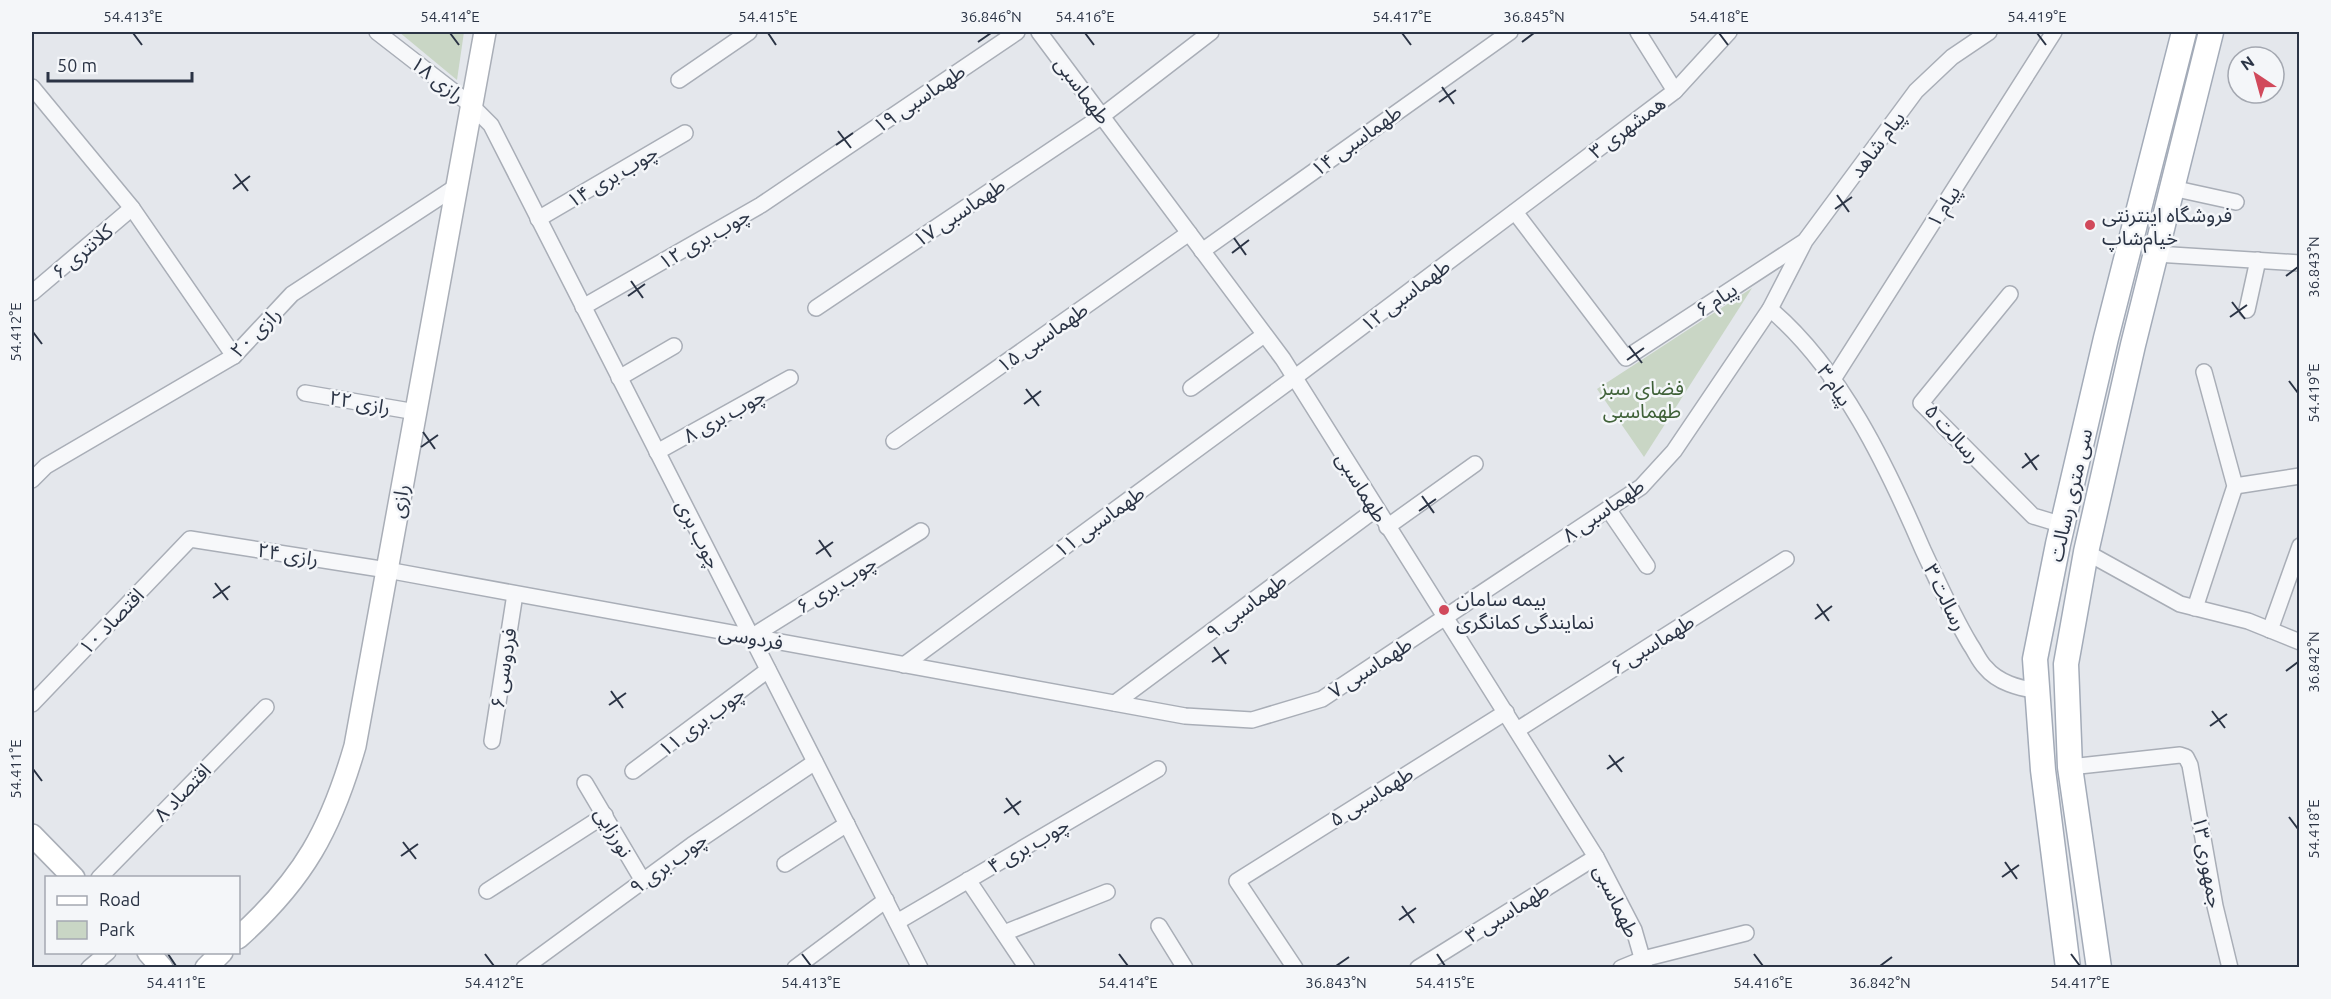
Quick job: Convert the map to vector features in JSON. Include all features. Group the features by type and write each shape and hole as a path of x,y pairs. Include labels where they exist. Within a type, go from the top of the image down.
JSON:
{"main road":[{"name":"رازی","path":"240,936 269,910 312,855 340,796 355,746 485,32"},
{"name":"سی متری رسالت","path":"2068,968 2043,770 2035,659 2062,525 2106,338 2184,32"},
{"name":"سی متری رسالت","path":"2099,968 2070,767 2066,664 2086,552 2133,345 2211,32"},
{"path":"2106,338 2133,345"},
{"path":"32,835 72,876"},
{"path":"150,954 162,968"},
{"path":"206,968 220,954"}],"street":[{"name":"رازی ۱۸","path":"377,32 471,105"},
{"path":"679,80 749,32"},
{"name":"۱۹ طهماسبی","path":"762,205 1017,32"},
{"name":"طهماسبی","path":"1040,32 1294,378 1596,857 1634,930 1644,963"},
{"name":"۱۷ طهماسبی","path":"816,308 1102,116 1211,32"},
{"name":"۱۴ طهماسبی","path":"1202,251 1510,32"},
{"path":"1638,32 1675,91"},
{"name":"۳ همشهری","path":"1515,212 1675,91 1729,32"},
{"name":"پیام شاهد","path":"1770,309 1805,241 1916,91 1952,57 1989,32"},
{"name":"۱ پیام","path":"1832,381 2054,32"},
{"path":"32,87 132,208 234,356"},
{"name":"چوب بری","path":"471,105 491,125 920,968"},
{"name":"۱۴ چوب بری","path":"538,219 685,133"},
{"name":"رازی ۲۰","path":"32,480 46,466 234,356 292,294 457,186"},
{"path":"2172,188 2236,202"},
{"name":"۱۲ چوب بری","path":"583,307 762,205"},
{"name":"کلانتری ۶","path":"32,293 132,208"},
{"name":"۶ پیام","path":"1515,212 1626,358 1805,241"},
{"name":"۱۲ طهماسبی","path":"1294,378 1515,212"},
{"name":"۱۵ طهماسبی","path":"894,441 1189,233"},
{"path":"2156,254 2300,262"},
{"path":"2247,310 2258,260"},
{"name":"۵ رسالت","path":"2010,294 1921,403 2033,516 2062,525"},
{"name":"۳ پیام","path":"1770,309 1792,328 1832,381 1888,470"},
{"name":"۸ طهماسبی","path":"1444,619 1641,487 1674,451 1770,309"},
{"path":"1191,388 1264,335"},
{"path":"620,378 674,346"},
{"path":"2194,608 2235,486 2204,372"},
{"name":"۸ چوب بری","path":"657,452 790,378"},
{"name":"۱۱ طهماسبی","path":"904,664 1294,378"},
{"name":"رازی ۲۲","path":"305,393 416,412"},
{"path":"1387,527 1475,464"},
{"name":"۳ رسالت","path":"1888,470 1950,611 1985,668 2013,687 2038,692"},
{"path":"2235,486 2300,476"},
{"name":"۹ طهماسبی","path":"1115,703 1376,509"},
{"path":"1608,509 1647,567"},
{"name":"۶ چوب بری","path":"751,637 921,531"},
{"name":"رازی ۲۴","path":"190,539 387,570"},
{"name":"۱۰ اقتصاد","path":"32,704 190,539"},
{"path":"2270,630 2300,546"},
{"path":"2086,552 2180,604 2248,621 2300,642"},
{"name":"۶ طهماسبی","path":"1517,730 1786,559"},
{"name":"فردوسی","path":"387,570 1115,703"},
{"name":"فردوسی ۶","path":"492,741 515,594"},
{"name":"۷ طهماسبی","path":"1115,703 1185,716 1252,720 1322,699 1444,619"},
{"name":"۱۱ چوب بری","path":"633,771 768,670"},
{"name":"۸ اقتصاد","path":"101,876 266,707"},
{"name":"۵ طهماسبی","path":"1295,968 1237,881 1506,712"},
{"name":"۱۳ جمهوری","path":"2070,767 2180,755 2186,758 2190,765 2215,906 2230,968"},
{"name":"۹ چوب بری","path":"524,968 644,880 815,762"},
{"name":"۴ چوب بری","path":"897,922 1158,769"},
{"name":"نورزایی","path":"585,783 644,880"},
{"path":"488,891 604,815"},
{"path":"785,864 847,824"},
{"name":"۳ طهماسبی","path":"1418,968 1596,857"},
{"path":"968,880 1027,968"},
{"path":"1004,933 1107,892"},
{"path":"795,968 886,900"},
{"path":"1159,926 1185,968"},
{"path":"1621,968 1746,933"},
{"path":"89,968 106,954"}],"green space":[{"path":"399,32 464,32 457,80"},
{"name":"فضای سبز طهماسبی","path":"1752,288 1644,457 1597,389"}],"place":[{"name":"فروشگاه اینترنتی خیام‌شاپ","path":"2090,225"},
{"name":"بیمه سامان نمایندگی کمانگری","path":"1444,610"}]}
